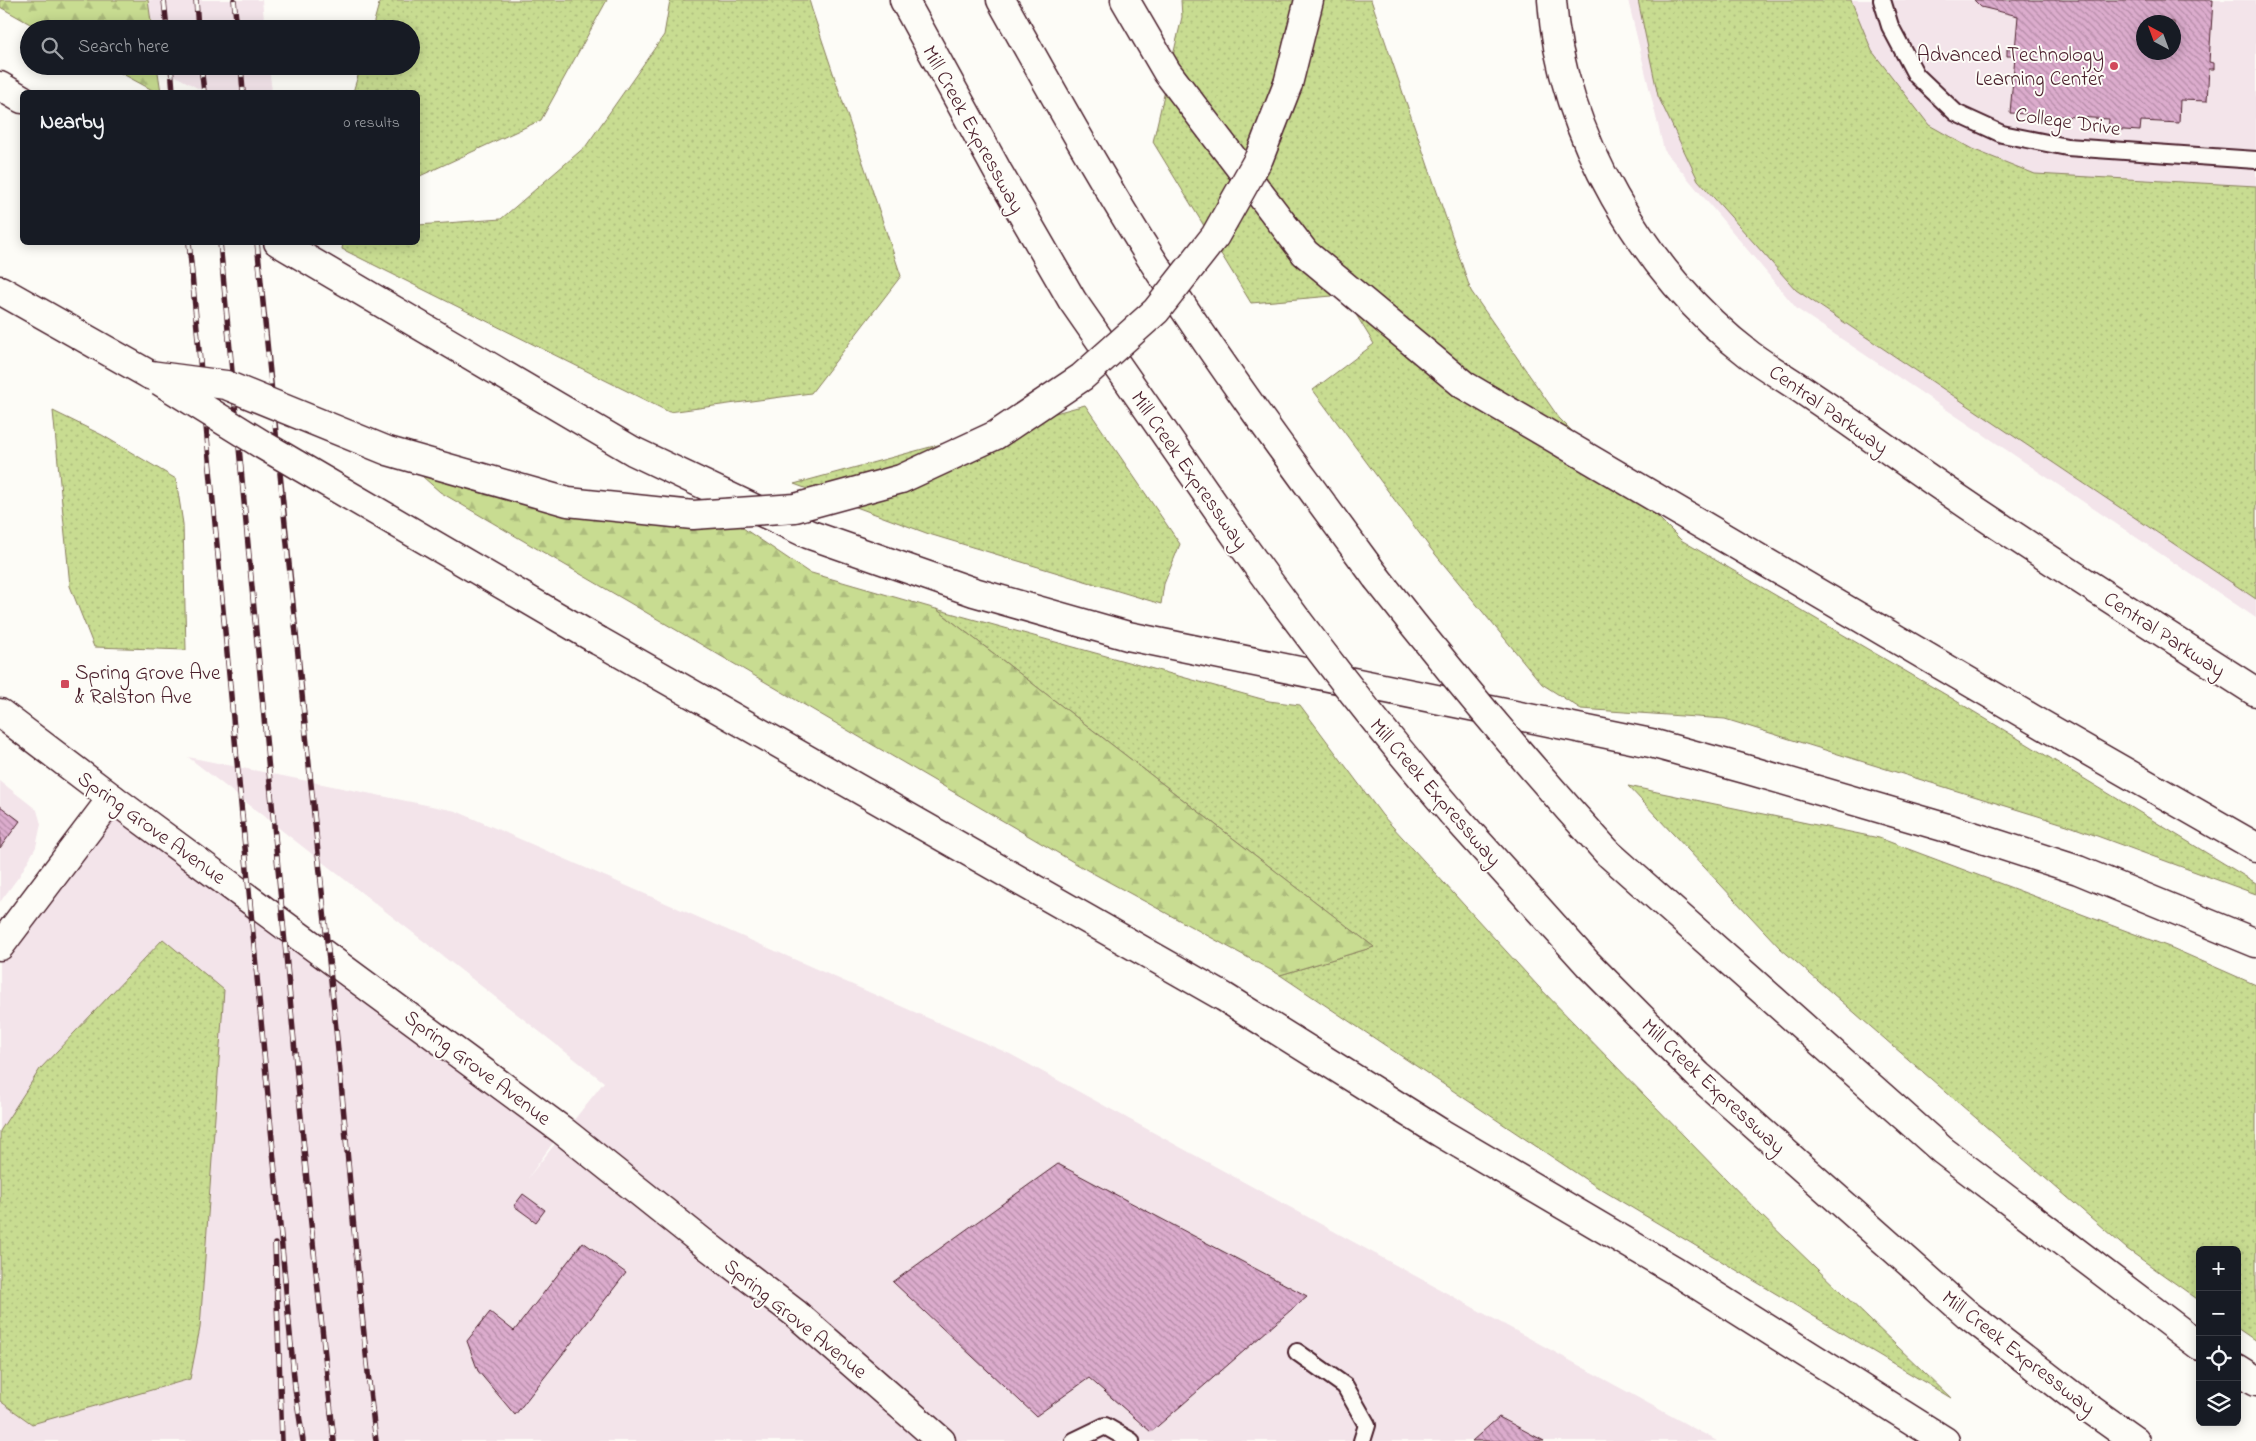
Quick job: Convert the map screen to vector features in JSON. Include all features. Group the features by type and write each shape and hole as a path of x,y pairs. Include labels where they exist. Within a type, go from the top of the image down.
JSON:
{"main road":[{"name":"Mill Creek Expressway","path":"904,0 998,172 1072,300 1305,632 1375,722 1452,814 1588,964 1698,1075 1967,1314 2083,1404 2135,1441"},
{"path":"1001,0 1066,116 1150,256 1268,432 1376,577 1508,741 1608,853 1942,1150 2196,1343"},
{"path":"1125,0 1167,72 1305,253 1464,385 2022,713 2256,847"},
{"path":"150,374 226,385 388,451 568,502 693,516 795,508 901,478 996,435 1082,377 1156,311 1215,236 1259,158 1288,84 1309,0"},
{"name":"Central Parkway","path":"1552,0 1553,19 1568,90 1594,157 1628,221 1660,265 1696,306 1750,354 2012,536 2256,692"},
{"path":"0,86 20,98"},
{"path":"283,245 633,451 818,537 974,592 1128,636 1651,743 1745,769 1954,830 2078,870 2256,943"},
{"path":"0,290 150,374 263,445 598,641 1224,998 1449,1138 1674,1270 1945,1441"},
{"name":"Spring Grove Avenue","path":"0,713 112,798 290,927 562,1130 795,1313 941,1441"},
{"path":"0,946 112,798"},
{"path":"2241,1372 2256,1381"}],"lane":[{"name":"College Drive","path":"1882,0 1890,26 1916,76 1956,113 2002,134 2066,147 2256,160"},
{"path":"1297,1352 1345,1386 1367,1425 1362,1441"},
{"path":"1074,1441 1105,1426 1131,1441"}],"shaded area":[{"path":"148,0 262,0 264,20 151,20"},
{"path":"1628,0 2256,0 2256,618 1797,309 1664,150"},
{"path":"174,75 270,75 272,90 201,90"},
{"path":"188,757 456,811 1010,1054 1717,1441 0,1441 0,946 112,798 562,1130 528,1178 604,1082"},
{"path":"0,781 37,810 41,824 36,847 20,875 0,902"}],"green space":[{"path":"0,0 148,0 151,20 23,20 0,7"},
{"path":"380,0 607,0 541,120 420,176 420,90 354,90 358,75 420,75 420,20 374,20"},
{"path":"670,0 809,0 901,276 811,393 669,412 342,249 343,245 420,245 420,225 501,219 586,146 664,35"},
{"path":"1181,0 1371,0 1471,291 1559,418 1681,540 1948,696 2256,883 2256,894 2067,825 1725,719 1581,709 1542,684 1431,549 1313,390 1374,344 1344,295 1251,303 1153,142 1182,17"},
{"path":"1638,0 1851,0 1872,51 1929,125 1972,149 2035,174 2256,186 2256,599 1796,290 1698,180 1658,96"},
{"path":"125,75 158,75 161,90 152,90"},
{"path":"1085,405 1180,544 1164,584 1161,604 929,534 794,484"},
{"path":"53,411 102,435 176,479 183,524 186,650 94,647 70,586"},
{"path":"389,447 601,509 703,501 808,572 936,609 1374,947 1280,975 1087,870 440,492"},
{"path":"936,609 1269,701 1300,705 1382,815 1537,985 1761,1215 1951,1398 1597,1187 1280,975 1374,947"},
{"path":"1628,786 1879,838 2172,948 2256,985 2256,1341 2241,1331 2241,1246 2196,1246 2196,1298 2127,1249 1780,948"},
{"path":"163,939 224,990 200,1328 190,1379 32,1424 0,1401 0,1131 40,1069"}],"building":[{"name":"Advanced Technology Learning Center","path":"1974,0 2213,0 2209,62 2214,63 2214,69 2209,69 2207,101 2180,100 2179,123 2141,121 2140,131 2108,129 2109,119 2010,113 2015,56 2007,56 2007,49 2015,50 2018,16 1981,7"},
{"path":"0,806 20,821 0,848"},
{"path":"1058,1164 1307,1296 1151,1432 1089,1378 1036,1416 893,1282"},
{"path":"523,1194 545,1210 536,1222 514,1206"},
{"path":"583,1242 626,1273 515,1415 478,1371 467,1341 490,1312 514,1331"},
{"path":"1499,1417 1544,1441 1472,1441"}],"railway":[{"path":"164,0 166,20"},
{"path":"196,0 197,20"},
{"path":"234,0 236,20"},
{"path":"172,75 173,90"},
{"path":"202,75 204,90"},
{"path":"242,75 243,90"},
{"path":"189,245 295,1388 303,1441"},
{"path":"220,245 310,1214 334,1441"},
{"path":"257,245 335,1019 364,1336 376,1441"},
{"path":"275,1244 282,1441"}],"place":[{"name":"Advanced Technology Learning Center","path":"2114,66"},
{"name":"Spring Grove Ave & Ralston Ave","path":"65,684"}]}
